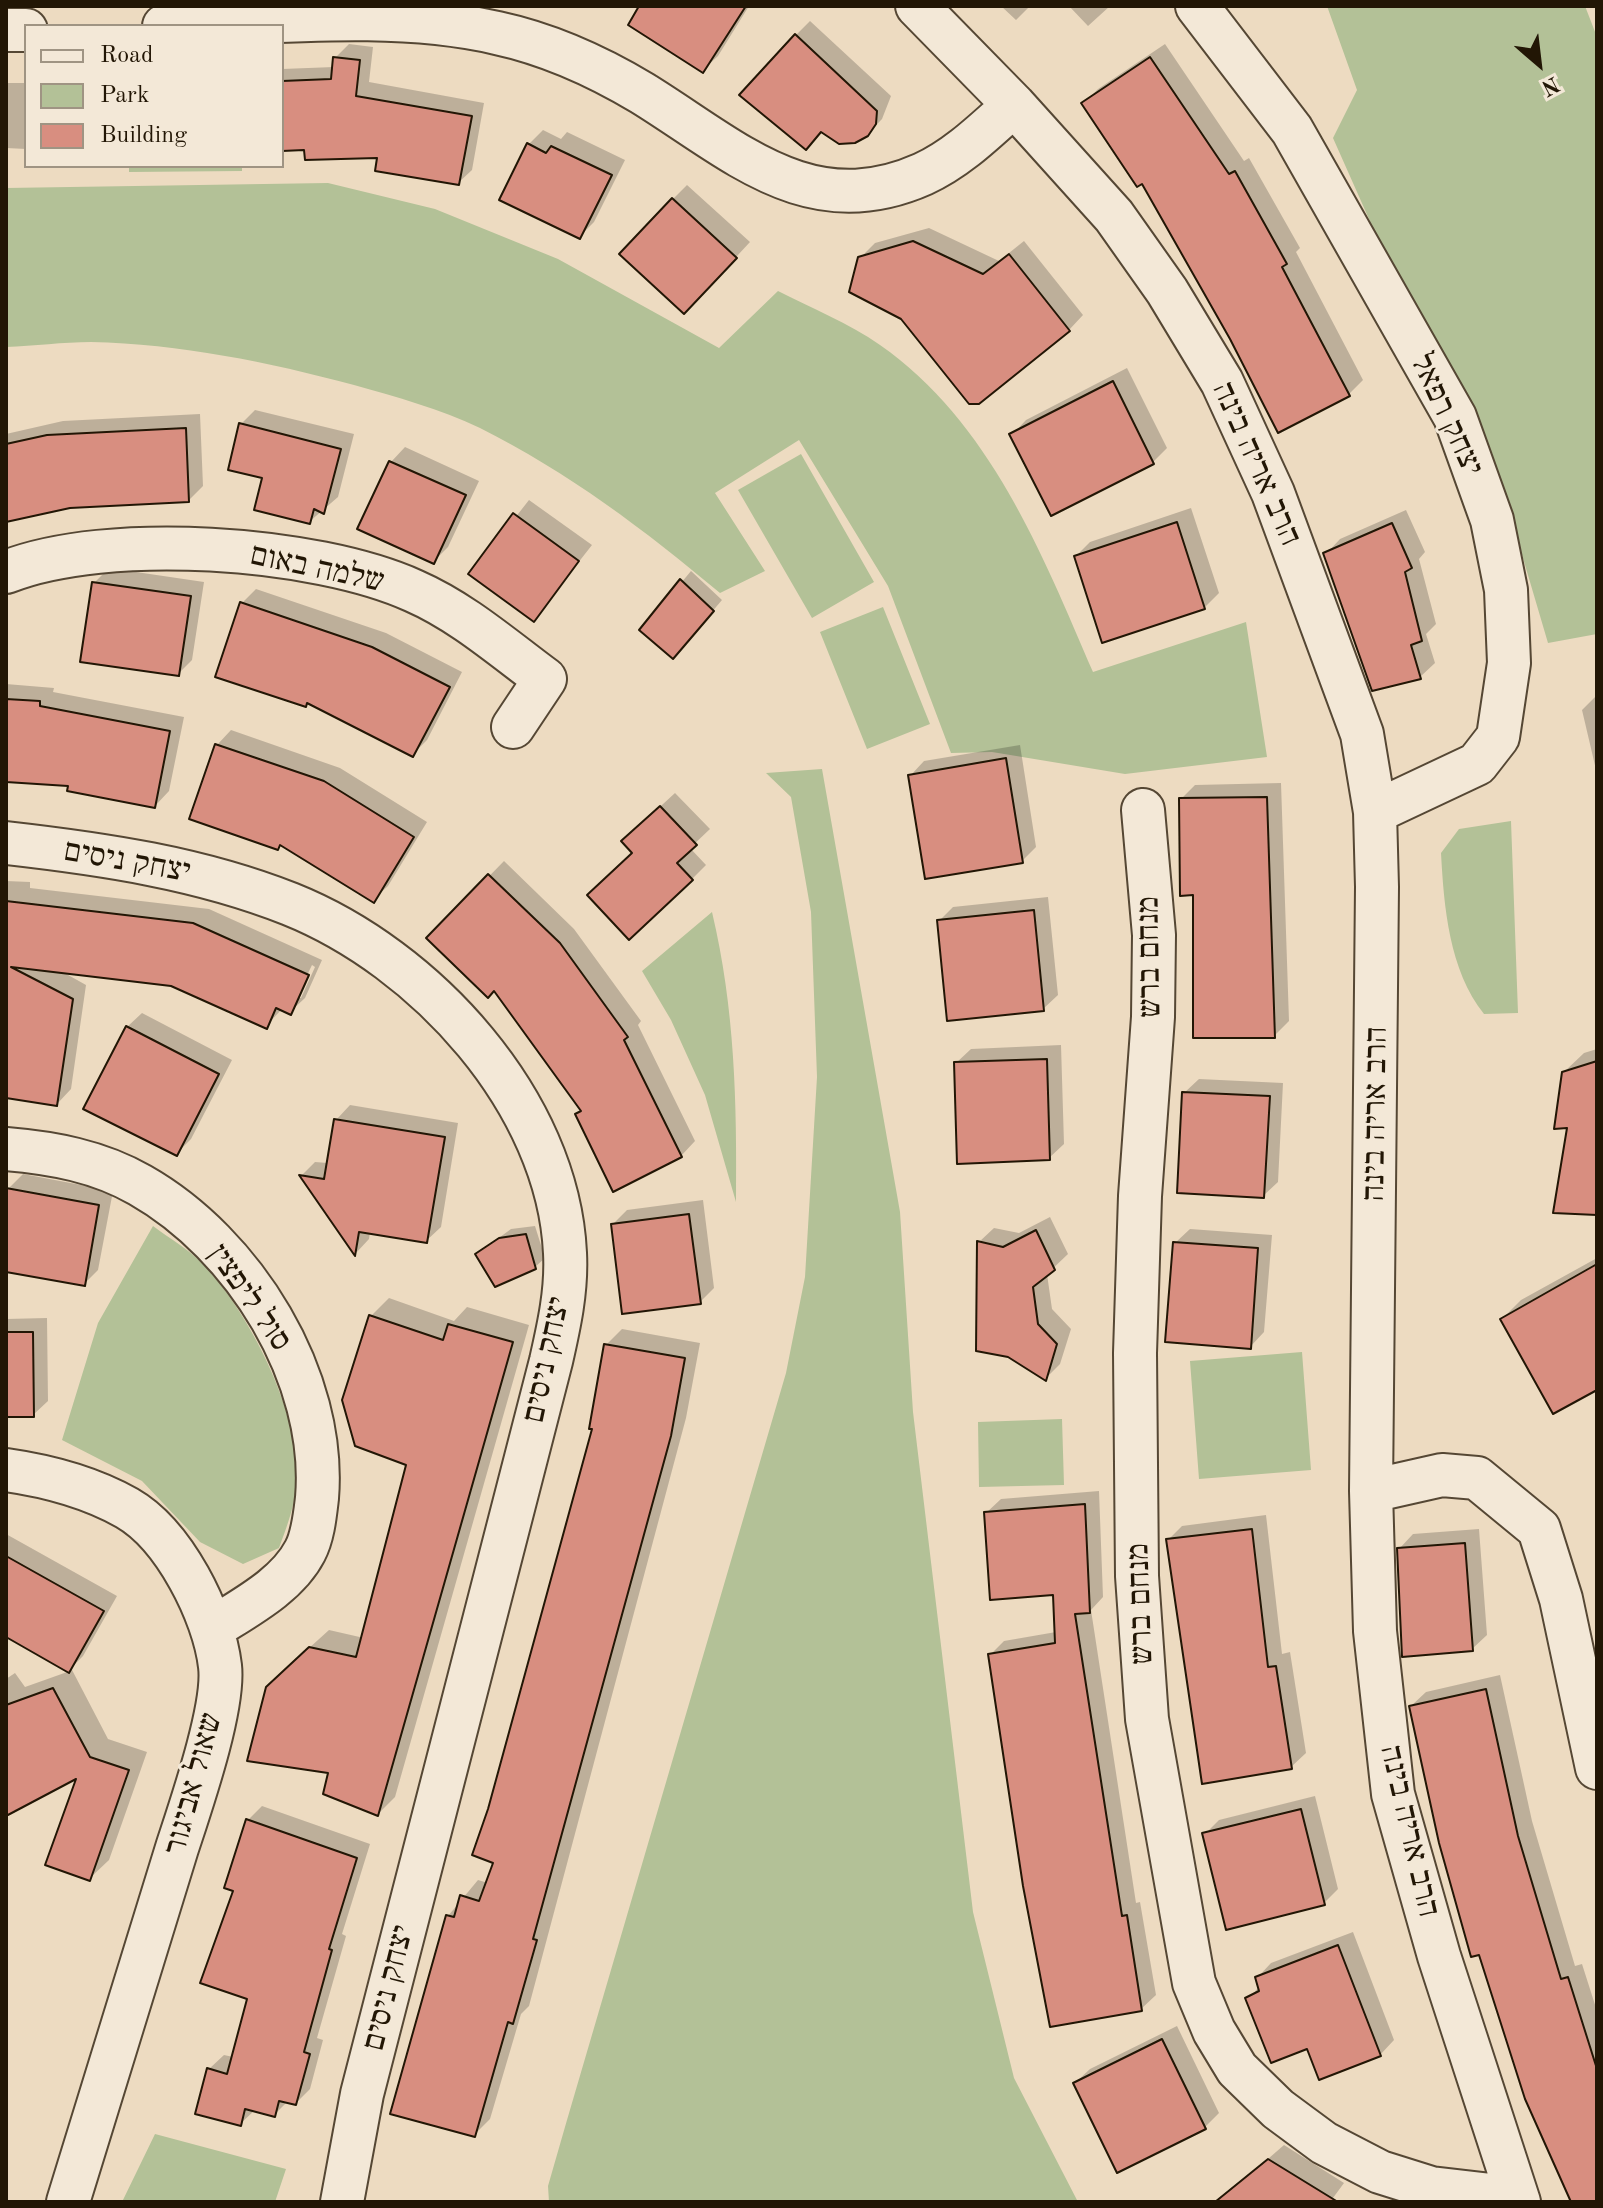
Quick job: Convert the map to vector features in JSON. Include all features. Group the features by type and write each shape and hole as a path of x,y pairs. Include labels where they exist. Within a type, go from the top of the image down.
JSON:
{"street":[{"name":"הרב אריה בינה","path":"917,6 1014,105 1114,216 1167,291 1222,382 1273,493 1362,734 1375,812 1371,1491 1375,1631 1393,1794 1439,1956 1518,2200"},
{"name":"יצחק רפאל","path":"1197,6 1299,144 1455,417 1492,520 1506,590 1508,648 1498,737 1477,764 1375,812"},
{"path":"243,24 361,21 495,32 550,48 603,70 725,149 765,171 817,191 877,187 922,175 964,150 1014,105"},
{"name":"שלמה באום","path":"6,572 94,552 167,550 236,552 309,561 376,577 414,590 458,615 545,679 513,727"},
{"name":"מנחם ברש","path":"1143,810 1154,935 1154,990 1140,1196 1135,1353 1137,1576 1147,1719 1194,1983 1214,2031 1237,2069 1278,2109 1324,2143 1380,2172 1431,2188 1518,2200"},
{"name":"יצחק ניסים","path":"6,843 158,865 223,881 292,905 386,955 442,1006 495,1069 525,1115 546,1159 558,1203 565,1253 562,1311 362,2094 342,2202"},
{"name":"סול ליפצין","path":"6,1149 88,1162 141,1185 176,1209 213,1242 244,1281 269,1316 294,1364 312,1419 320,1465 315,1515 306,1551 278,1582 213,1628"},
{"name":"שאול אביגור","path":"6,1470 92,1491 130,1510 194,1582 213,1628 221,1668 219,1690 196,1788 68,2202"},
{"path":"1371,1491 1442,1475 1477,1478 1539,1529 1561,1599 1597,1768"}],"green space":[{"path":"1327,6 1585,6 1597,37 1597,634 1548,643 1492,453 1377,237 1333,138 1357,90"},
{"path":"129,168 242,168 242,171 129,172"},
{"path":"328,183 435,209 558,259 719,348 778,291 868,337 919,376 953,412 982,451 1032,537 1093,672 1246,622 1267,757 1125,774 992,752 951,753 888,586 799,440 715,493 765,571 720,593 635,525 575,483 513,445 434,409 322,377 191,350 91,342 6,347 6,188"},
{"path":"801,454 874,582 812,618 738,490"},
{"path":"883,607 930,724 867,749 820,632"},
{"path":"822,769 900,1212 913,1412 973,1912 1014,2078 1078,2202 549,2202 548,2186 786,1373 805,1277 817,1077 811,912 791,797 766,773"},
{"path":"1511,821 1518,1013 1484,1014 1463,978 1450,937 1441,853 1459,829"},
{"path":"712,912 726,984 733,1056 736,1202 705,1095 671,1020 642,971"},
{"path":"153,1226 185,1248 219,1282 251,1330 277,1384 286,1412 297,1465 290,1518 279,1548 243,1564 200,1542 142,1481 62,1440 98,1323"},
{"path":"1302,1352 1311,1470 1199,1479 1190,1361"},
{"path":"1062,1419 1064,1485 979,1487 978,1422"},
{"path":"155,2134 286,2169 275,2202 122,2202"}],"building":[{"path":"639,6 746,6 703,73 628,25"},
{"path":"795,34 877,111 876,124 868,136 855,143 839,144 821,132 806,150 739,95"},
{"path":"333,57 360,60 356,96 472,116 459,185 375,171 377,158 305,160 304,150 284,151 284,81 331,79"},
{"path":"1150,57 1229,174 1235,171 1287,264 1282,267 1350,396 1278,433 1230,339 1142,184 1137,187 1081,103"},
{"path":"527,143 546,153 551,146 612,175 580,239 499,200"},
{"path":"672,198 737,258 684,314 619,254"},
{"path":"913,241 983,274 1009,254 1070,331 979,404 969,404 901,319 849,292 858,257"},
{"path":"1113,381 1154,464 1051,516 1009,434"},
{"path":"239,423 341,449 324,514 314,509 310,524 254,510 262,478 228,470"},
{"path":"186,428 189,502 70,508 6,522 6,444 47,435"},
{"path":"389,461 466,495 434,564 357,529"},
{"path":"513,513 579,561 534,622 468,574"},
{"path":"1177,522 1205,609 1102,643 1074,556"},
{"path":"1392,523 1412,568 1405,572 1422,641 1411,645 1421,679 1372,691 1323,553"},
{"path":"680,579 714,611 673,659 639,630"},
{"path":"92,582 191,596 179,676 80,662"},
{"path":"240,602 372,647 450,687 413,757 307,703 306,707 215,677"},
{"path":"6,699 40,701 40,706 170,731 155,808 67,791 68,786 6,782"},
{"path":"215,744 324,781 414,837 374,903 280,845 278,850 189,819"},
{"path":"1006,758 1023,863 925,879 908,775"},
{"path":"1267,797 1275,1038 1193,1038 1193,895 1180,896 1179,798"},
{"path":"660,806 697,845 677,863 693,880 629,940 587,895 632,853 621,841"},
{"path":"488,874 560,943 628,1037 624,1040 682,1157 613,1192 575,1114 581,1111 494,991 488,998 426,938"},
{"path":"6,901 193,923 309,975 291,1015 276,1008 267,1029 171,986 11,967 73,999 57,1106 6,1098"},
{"path":"1034,910 1044,1011 947,1021 937,920"},
{"path":"126,1026 219,1074 177,1156 83,1109"},
{"path":"1047,1059 1050,1160 957,1164 954,1062"},
{"path":"1597,1061 1597,1215 1553,1213 1567,1128 1554,1129 1562,1072"},
{"path":"1182,1092 1270,1096 1264,1198 1177,1193"},
{"path":"334,1119 445,1137 427,1243 359,1232 355,1256 299,1175 324,1179"},
{"path":"6,1188 99,1205 85,1286 6,1272"},
{"path":"689,1214 701,1304 622,1314 611,1224"},
{"path":"1036,1230 1055,1270 1033,1287 1038,1324 1057,1344 1046,1381 1008,1357 976,1351 977,1241 1003,1247"},
{"path":"526,1234 536,1269 495,1287 475,1254 499,1238"},
{"path":"1173,1242 1258,1248 1251,1349 1165,1342"},
{"path":"1597,1264 1597,1390 1553,1414 1500,1319"},
{"path":"369,1315 443,1340 448,1324 513,1342 378,1816 323,1794 328,1773 247,1761 266,1687 309,1647 356,1657 406,1465 355,1446 342,1400"},
{"path":"6,1332 33,1332 34,1417 6,1417"},
{"path":"604,1344 685,1358 671,1436 533,1939 537,1940 513,2024 508,2022 475,2137 390,2114 446,1915 454,1917 460,1895 479,1901 493,1863 472,1855 488,1809 592,1429 589,1429"},
{"path":"1085,1504 1090,1613 1075,1614 1122,1916 1127,1915 1142,2011 1050,2027 1023,1886 988,1654 1055,1643 1053,1595 990,1600 984,1512"},
{"path":"1252,1529 1268,1667 1276,1666 1292,1769 1202,1784 1166,1539"},
{"path":"1465,1543 1473,1651 1402,1657 1397,1548"},
{"path":"6,1556 104,1611 69,1673 6,1637"},
{"path":"53,1688 90,1757 129,1770 90,1881 45,1865 76,1779 6,1816 6,1705"},
{"path":"1486,1689 1518,1836 1561,1979 1568,1977 1597,2069 1597,2202 1571,2202 1525,2099 1479,1955 1471,1957 1439,1843 1409,1706"},
{"path":"1301,1809 1325,1905 1226,1930 1202,1833"},
{"path":"246,1819 357,1858 329,1949 332,1950 304,2052 310,2054 296,2105 279,2101 275,2117 245,2109 241,2126 195,2114 207,2068 227,2074 247,1999 200,1983 233,1891 224,1888"},
{"path":"1338,1945 1381,2056 1319,2080 1307,2049 1271,2063 1245,1998 1259,1991 1255,1977"},
{"path":"1162,2039 1206,2129 1117,2173 1073,2083"},
{"path":"1268,2159 1338,2202 1215,2202"}]}
